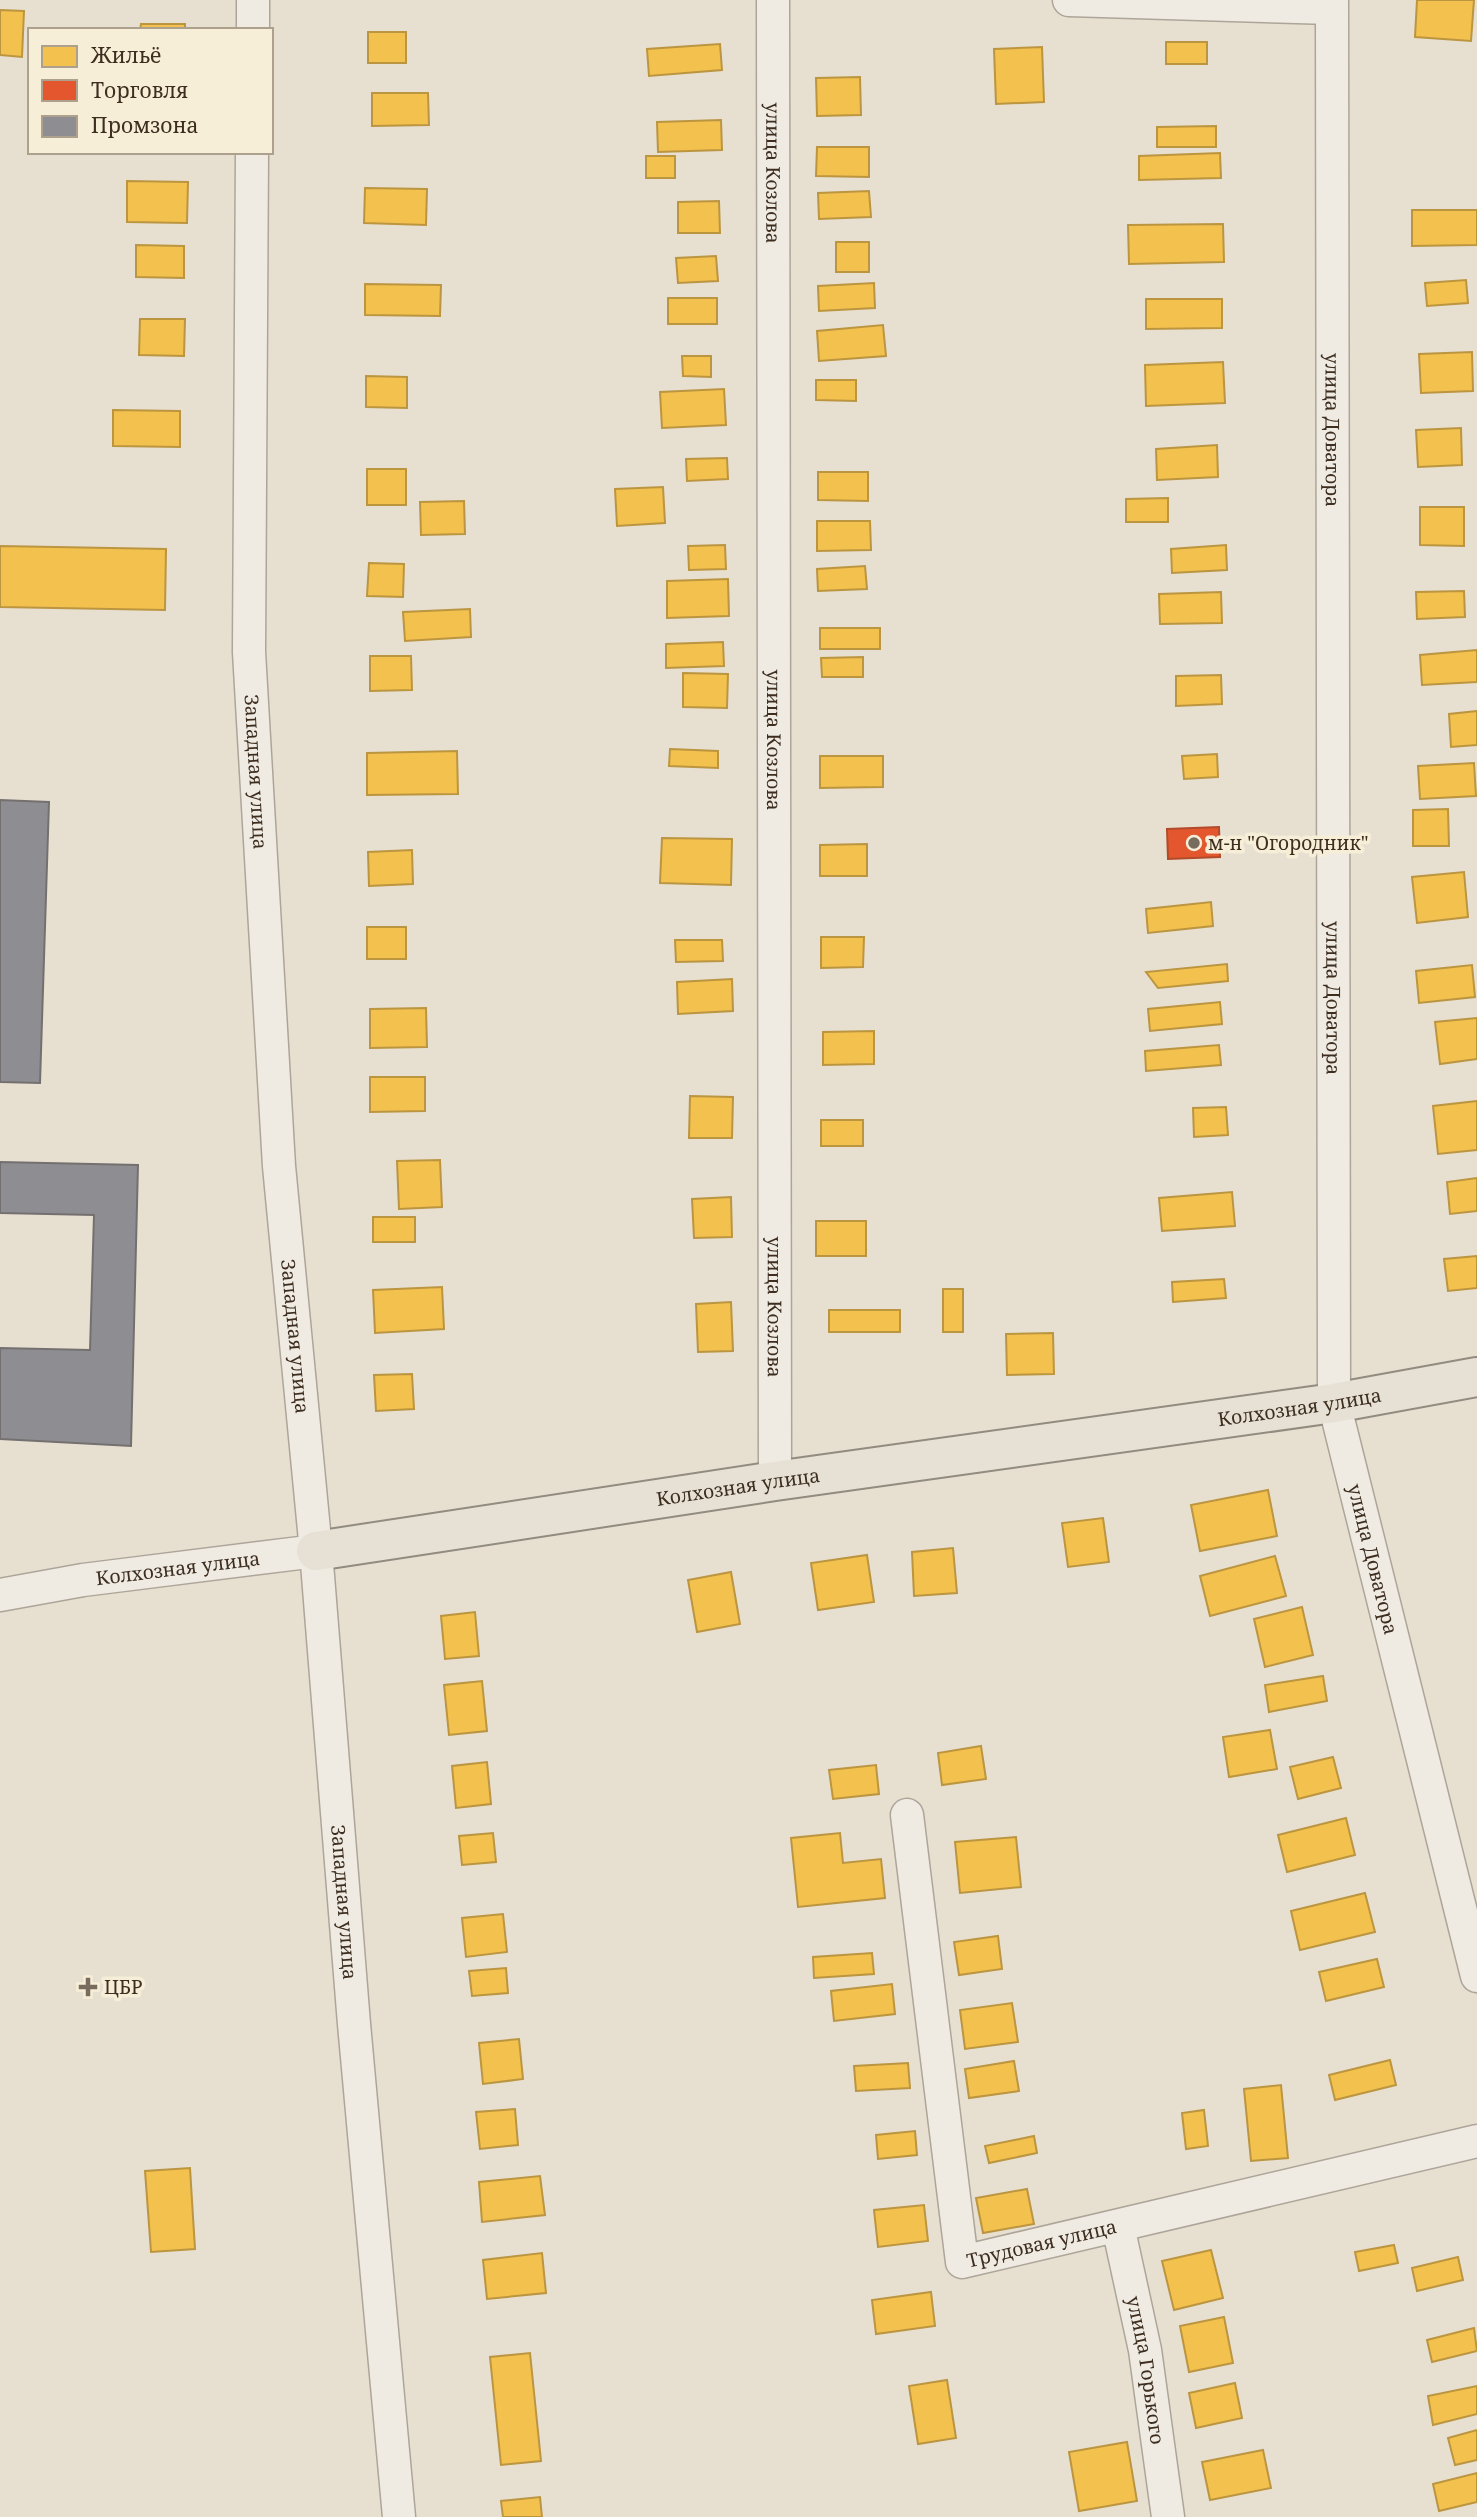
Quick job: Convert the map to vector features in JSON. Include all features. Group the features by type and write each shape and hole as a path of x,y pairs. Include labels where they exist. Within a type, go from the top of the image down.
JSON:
{"main road":[{"name":"Колхозная улица","path":"316,1552 775,1481 1334,1403 1477,1377"}],"street":[{"path":"253,0 253,28"},
{"name":"улица Козлова","path":"773,0 775,1481"},
{"path":"1069,0 1331,4"},
{"name":"улица Доватора","path":"1331,4 1334,1403 1477,1976"},
{"name":"Западная улица","path":"252,154 249,652 279,1166 316,1552 354,2024 399,2517"},
{"name":"Колхозная улица","path":"0,1595 83,1580 316,1552"},
{"name":"Трудовая улица","path":"907,1815 962,2262 1477,2141"},
{"name":"улица Горького","path":"1118,2225 1144,2350 1168,2517"}],"building: Жильё":[{"path":"1417,0 1474,0 1471,41 1415,37"},
{"path":"0,10 24,11 22,57 0,55"},
{"path":"141,24 185,24 185,28 140,28"},
{"path":"368,32 406,32 406,63 368,63"},
{"path":"1166,42 1207,42 1207,64 1166,64"},
{"path":"720,44 722,70 649,76 647,49"},
{"path":"1042,47 1044,102 996,104 994,49"},
{"path":"860,77 861,115 817,116 816,78"},
{"path":"372,93 428,93 429,125 372,126"},
{"path":"721,120 722,150 658,152 657,122"},
{"path":"1216,126 1216,147 1157,147 1157,127"},
{"path":"817,147 869,147 869,177 816,176"},
{"path":"1220,153 1221,178 1139,180 1139,156"},
{"path":"646,156 675,156 675,178 646,178"},
{"path":"127,181 188,182 187,223 127,222"},
{"path":"365,188 427,189 426,225 364,223"},
{"path":"869,191 871,217 819,219 818,193"},
{"path":"719,201 720,233 678,233 678,202"},
{"path":"1412,210 1477,210 1477,245 1412,246"},
{"path":"1223,224 1224,262 1129,264 1128,225"},
{"path":"836,242 869,242 869,272 836,272"},
{"path":"136,245 184,246 184,278 136,277"},
{"path":"716,256 718,281 678,283 676,258"},
{"path":"1466,280 1468,303 1427,306 1425,283"},
{"path":"874,283 875,308 819,311 818,286"},
{"path":"365,284 441,285 440,316 365,315"},
{"path":"668,298 717,298 717,324 668,324"},
{"path":"1146,299 1222,299 1222,328 1146,329"},
{"path":"140,319 185,319 184,356 139,355"},
{"path":"883,325 886,356 819,361 817,331"},
{"path":"1472,352 1473,391 1421,393 1419,354"},
{"path":"682,356 711,356 711,377 683,376"},
{"path":"1223,362 1225,403 1146,406 1145,365"},
{"path":"366,376 407,377 407,408 366,407"},
{"path":"816,380 856,380 856,401 816,400"},
{"path":"724,389 726,425 662,428 660,392"},
{"path":"113,410 180,411 180,447 113,446"},
{"path":"1461,428 1462,465 1418,467 1416,430"},
{"path":"1217,445 1218,477 1157,480 1156,449"},
{"path":"727,458 728,479 687,481 686,459"},
{"path":"367,469 406,469 406,505 367,505"},
{"path":"818,472 868,472 868,501 818,500"},
{"path":"663,487 665,523 617,526 615,489"},
{"path":"1168,498 1168,522 1126,522 1126,499"},
{"path":"464,501 465,534 421,535 420,502"},
{"path":"1420,507 1464,507 1464,546 1420,545"},
{"path":"817,521 870,521 871,550 817,551"},
{"path":"725,545 726,569 689,570 688,546"},
{"path":"1226,545 1227,570 1172,573 1171,549"},
{"path":"0,546 166,549 165,610 0,607"},
{"path":"369,563 404,564 403,597 367,596"},
{"path":"865,566 867,589 818,591 817,569"},
{"path":"728,579 729,616 667,618 667,581"},
{"path":"1464,591 1465,617 1417,619 1416,592"},
{"path":"1221,592 1222,623 1160,624 1159,594"},
{"path":"470,609 471,637 405,641 403,612"},
{"path":"820,628 880,628 880,649 820,649"},
{"path":"723,642 724,666 666,668 666,644"},
{"path":"1477,650 1477,682 1422,685 1420,655"},
{"path":"370,656 411,656 412,690 370,691"},
{"path":"863,657 863,677 822,677 821,658"},
{"path":"683,673 728,674 727,708 683,707"},
{"path":"1221,675 1222,704 1176,706 1176,676"},
{"path":"1477,711 1477,745 1451,747 1449,714"},
{"path":"670,749 718,751 718,768 669,766"},
{"path":"457,751 458,794 367,795 367,753"},
{"path":"1217,754 1218,777 1184,779 1182,756"},
{"path":"820,756 883,756 883,787 820,788"},
{"path":"1474,763 1476,796 1420,799 1418,766"},
{"path":"1448,809 1449,846 1413,846 1413,810"},
{"path":"662,838 732,839 731,885 660,883"},
{"path":"867,844 867,876 820,876 820,845"},
{"path":"412,850 413,884 369,886 368,852"},
{"path":"1464,872 1468,917 1417,923 1412,877"},
{"path":"1211,902 1213,926 1148,933 1146,909"},
{"path":"367,927 406,927 406,959 367,959"},
{"path":"821,937 864,937 863,967 821,968"},
{"path":"675,940 722,940 723,961 676,962"},
{"path":"1227,964 1228,981 1158,988 1146,972"},
{"path":"1472,965 1475,997 1419,1003 1416,971"},
{"path":"732,979 733,1011 678,1014 677,982"},
{"path":"1220,1002 1222,1024 1150,1031 1148,1009"},
{"path":"426,1008 427,1047 370,1048 370,1009"},
{"path":"1477,1018 1477,1059 1440,1064 1435,1022"},
{"path":"874,1031 874,1064 823,1065 823,1032"},
{"path":"1219,1045 1221,1065 1146,1071 1145,1051"},
{"path":"370,1077 425,1077 425,1111 370,1112"},
{"path":"690,1096 733,1097 732,1138 689,1138"},
{"path":"1477,1101 1477,1150 1438,1154 1433,1106"},
{"path":"1226,1107 1228,1135 1194,1137 1193,1108"},
{"path":"821,1120 863,1120 863,1146 821,1146"},
{"path":"440,1160 442,1207 399,1209 397,1161"},
{"path":"1477,1178 1477,1211 1450,1214 1447,1182"},
{"path":"1232,1192 1235,1226 1162,1231 1159,1198"},
{"path":"731,1197 732,1237 694,1238 692,1199"},
{"path":"373,1217 415,1217 415,1242 373,1242"},
{"path":"816,1221 866,1221 866,1256 816,1256"},
{"path":"1477,1256 1477,1288 1448,1291 1444,1259"},
{"path":"1224,1279 1226,1298 1173,1302 1172,1282"},
{"path":"442,1287 444,1329 375,1333 373,1290"},
{"path":"943,1289 963,1289 963,1332 943,1332"},
{"path":"731,1302 733,1351 698,1352 696,1304"},
{"path":"829,1310 900,1310 900,1332 829,1332"},
{"path":"1053,1333 1054,1374 1007,1375 1006,1334"},
{"path":"412,1374 414,1409 376,1411 374,1375"},
{"path":"1268,1490 1277,1536 1200,1551 1191,1505"},
{"path":"1103,1518 1109,1562 1068,1567 1062,1523"},
{"path":"953,1548 957,1593 914,1596 912,1552"},
{"path":"867,1555 874,1602 818,1610 811,1563"},
{"path":"1275,1556 1286,1596 1210,1616 1200,1576"},
{"path":"731,1572 740,1624 697,1632 688,1580"},
{"path":"1302,1607 1313,1655 1265,1667 1254,1619"},
{"path":"475,1612 479,1656 445,1659 441,1616"},
{"path":"1323,1676 1327,1701 1269,1712 1265,1685"},
{"path":"482,1681 487,1731 449,1735 444,1685"},
{"path":"1270,1730 1277,1769 1229,1777 1223,1737"},
{"path":"981,1746 986,1779 942,1785 938,1753"},
{"path":"1333,1757 1341,1788 1298,1799 1290,1767"},
{"path":"487,1762 491,1804 456,1808 452,1766"},
{"path":"876,1765 879,1794 833,1799 829,1770"},
{"path":"1346,1818 1355,1855 1287,1872 1278,1835"},
{"path":"493,1833 496,1862 462,1865 459,1836"},
{"path":"840,1833 843,1863 881,1859 885,1898 798,1907 791,1838"},
{"path":"1016,1837 1021,1887 960,1893 955,1842"},
{"path":"1365,1893 1375,1932 1300,1950 1291,1911"},
{"path":"503,1914 507,1952 466,1957 462,1918"},
{"path":"998,1936 1002,1969 959,1975 954,1942"},
{"path":"872,1953 874,1974 814,1978 813,1957"},
{"path":"1377,1959 1384,1987 1326,2001 1319,1972"},
{"path":"506,1968 508,1993 472,1996 469,1971"},
{"path":"892,1984 895,2014 834,2021 831,1991"},
{"path":"1012,2003 1018,2042 965,2049 960,2010"},
{"path":"519,2039 523,2079 483,2084 479,2043"},
{"path":"1390,2060 1396,2085 1335,2100 1329,2075"},
{"path":"1014,2061 1019,2091 969,2098 965,2069"},
{"path":"908,2063 910,2088 856,2091 854,2066"},
{"path":"1281,2085 1288,2158 1251,2161 1244,2089"},
{"path":"515,2109 518,2145 480,2149 476,2112"},
{"path":"1204,2110 1208,2146 1186,2149 1182,2113"},
{"path":"915,2131 917,2155 878,2159 876,2135"},
{"path":"1034,2136 1037,2153 989,2163 985,2146"},
{"path":"190,2168 195,2249 151,2252 145,2171"},
{"path":"540,2176 545,2215 482,2222 479,2182"},
{"path":"1027,2189 1034,2224 983,2233 976,2198"},
{"path":"924,2205 928,2241 878,2247 874,2210"},
{"path":"1394,2245 1398,2263 1359,2271 1355,2252"},
{"path":"1211,2250 1223,2298 1174,2310 1162,2261"},
{"path":"542,2253 546,2293 487,2299 483,2260"},
{"path":"1458,2257 1463,2280 1417,2291 1412,2268"},
{"path":"931,2292 935,2326 876,2334 872,2300"},
{"path":"1224,2317 1233,2363 1189,2372 1180,2326"},
{"path":"1474,2328 1477,2351 1432,2362 1427,2340"},
{"path":"530,2353 541,2461 501,2465 490,2357"},
{"path":"947,2380 956,2438 918,2444 909,2386"},
{"path":"1235,2383 1242,2418 1196,2428 1189,2393"},
{"path":"1477,2386 1477,2414 1433,2425 1428,2396"},
{"path":"1477,2430 1477,2460 1455,2465 1448,2438"},
{"path":"1127,2442 1137,2501 1079,2511 1069,2452"},
{"path":"1263,2450 1271,2488 1210,2500 1202,2462"},
{"path":"1477,2473 1477,2502 1439,2511 1433,2484"},
{"path":"540,2497 542,2517 503,2517 501,2501"}],"building: Торговля":[{"name":"м-н \"Огородник\"","path":"1219,827 1220,857 1168,859 1167,829"}],"building: Промзона":[{"path":"0,800 49,802 40,1083 0,1082"},
{"path":"0,1162 138,1165 131,1446 0,1439 0,1348 90,1350 94,1215 0,1213"}],"place":[{"name":"м-н \"Огородник\"","path":"1194,843"},
{"name":"ЦБР","path":"88,1987"}]}
